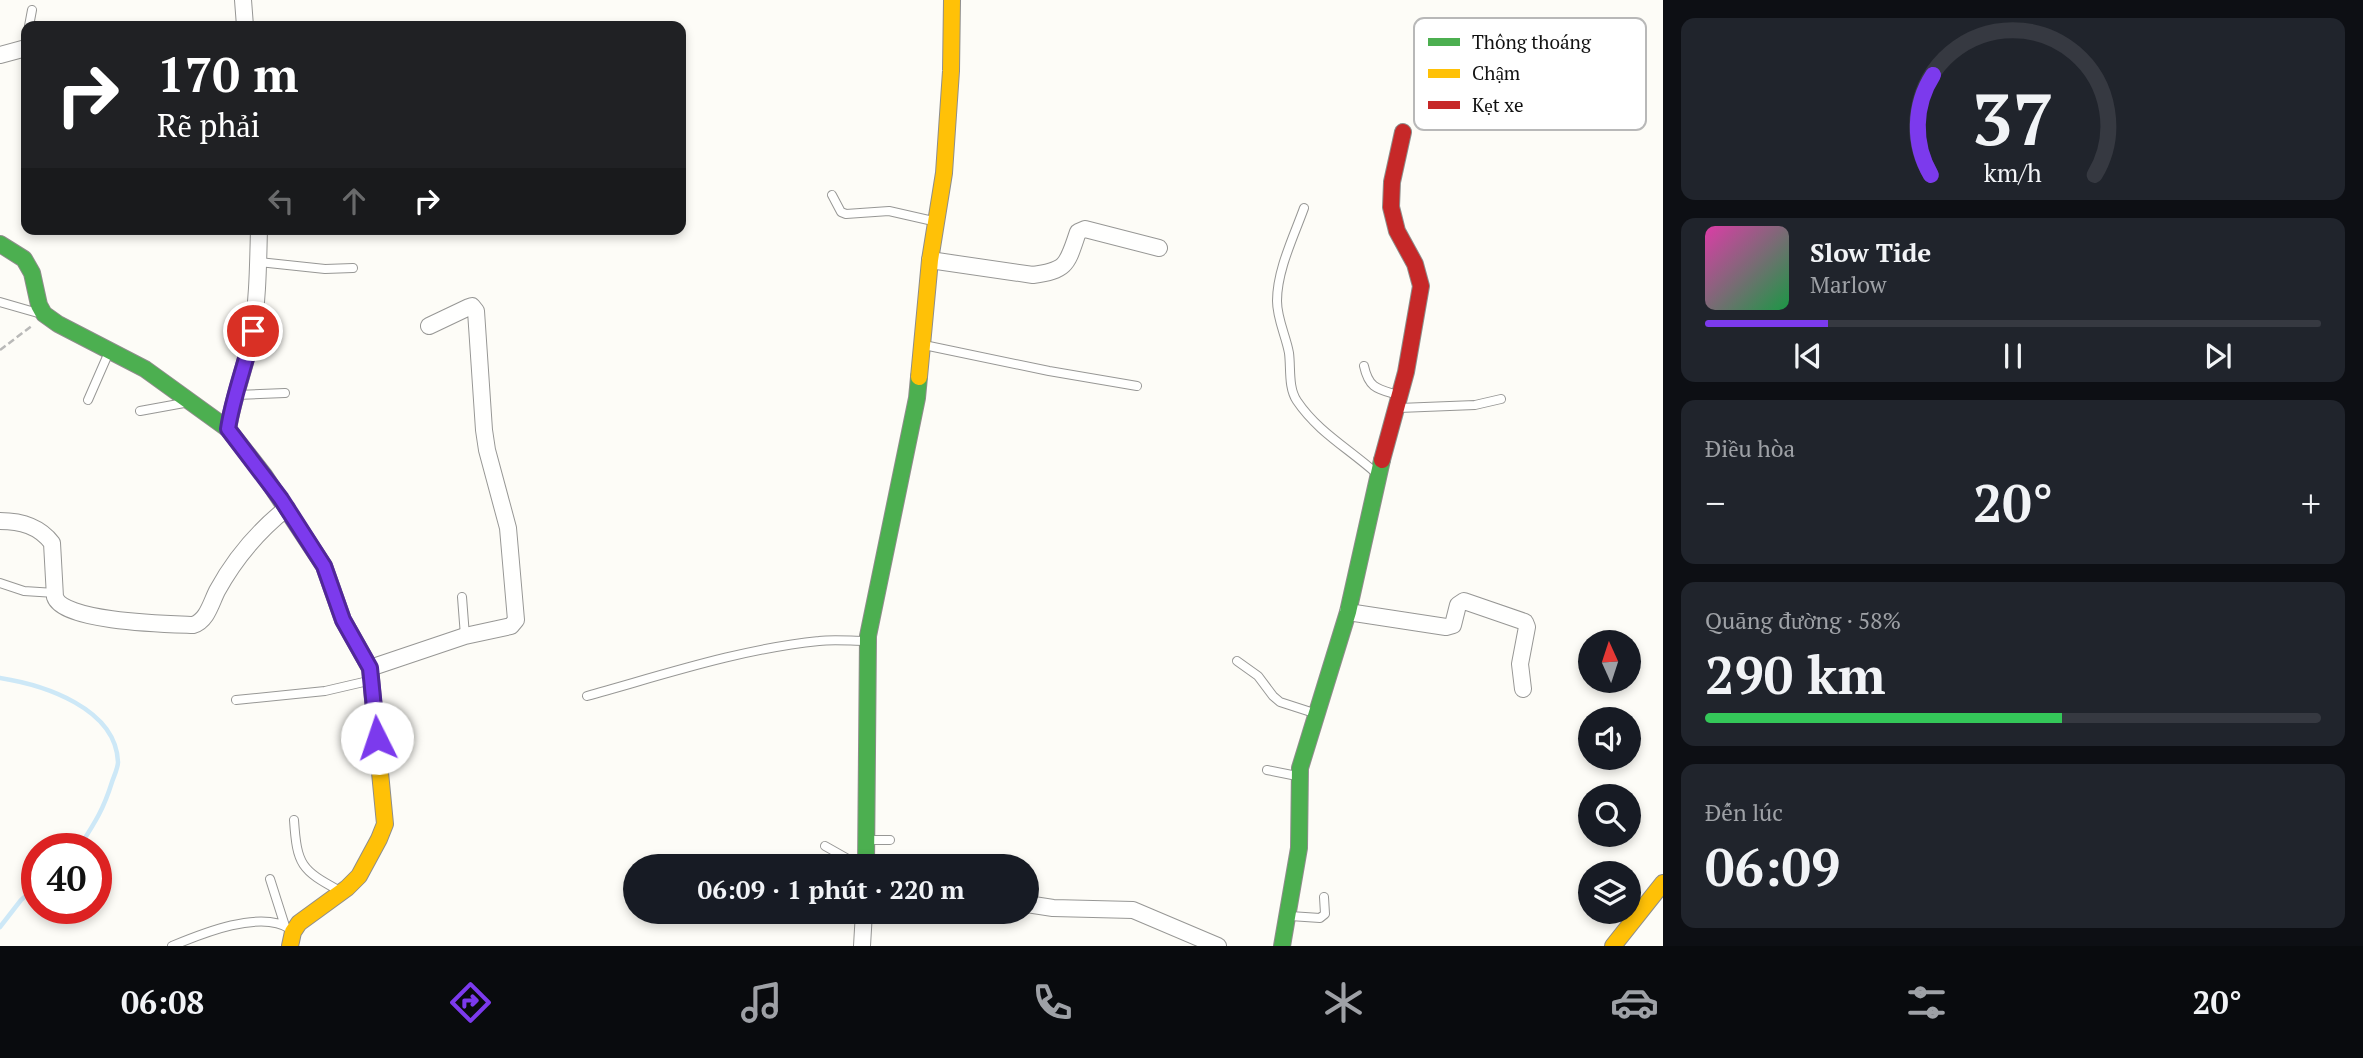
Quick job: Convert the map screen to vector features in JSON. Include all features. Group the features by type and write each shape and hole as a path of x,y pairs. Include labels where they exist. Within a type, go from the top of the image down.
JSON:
{"street":[{"path":"243,0 245,21"},
{"path":"866,854 868,641 875,594 917,398 930,260 944,173 949,118 952,0"},
{"path":"0,55 21,49"},
{"path":"1282,946 1299,848 1301,763 1349,612 1378,475 1406,372 1421,286 1420,274 1396,230 1390,204 1403,132"},
{"path":"930,260 1033,275 1043,274 1065,265 1078,232 1084,229 1159,248"},
{"path":"228,429 253,331 259,235"},
{"path":"0,244 24,259 32,273 39,305 46,316 145,369 228,429 287,508 324,566 343,620 371,674 385,824 380,839 356,881 301,920 289,934"},
{"path":"371,674 466,636 511,626 516,620 508,528 484,430 476,311 472,306 429,326"},
{"path":"0,521 27,524 47,537 54,551 57,603 62,607 83,614 139,622 199,623 228,572 250,542 263,527 287,508"},
{"path":"1349,612 1446,627 1453,625 1458,605 1464,601 1525,622 1527,627 1520,668 1523,689"},
{"path":"1613,946 1657,901 1663,883"},
{"path":"1039,906 1133,910 1218,946"},
{"path":"862,924 862,946"}],"lane":[{"path":"30,21 32,10"},
{"path":"832,195 841,212 889,211 936,221"},
{"path":"1304,208 1280,277 1277,300 1289,353 1295,398 1325,434 1353,453 1378,475"},
{"path":"259,261 325,269 353,268"},
{"path":"0,302 46,316"},
{"path":"922,345 1137,386"},
{"path":"88,400 110,349"},
{"path":"1364,366 1370,384 1398,401 1475,405 1501,399"},
{"path":"236,395 285,393"},
{"path":"139,411 194,402"},
{"path":"0,583 24,591 55,593"},
{"path":"462,597 466,636"},
{"path":"587,696 695,665 758,651 821,640 868,641"},
{"path":"1237,661 1258,676 1280,702 1317,714"},
{"path":"236,700 325,691 371,674"},
{"path":"1267,771 1300,776"},
{"path":"294,820 296,852 304,866 314,876 343,892"},
{"path":"866,840 890,840"},
{"path":"825,846 839,854"},
{"path":"270,878 289,934"},
{"path":"1287,916 1320,918 1325,914 1324,897"},
{"path":"172,946 241,923 269,923 289,934"}],"path":[{"path":"0,350 46,316"}],"waterway":[{"path":"0,678 56,693 75,702 105,727 114,743 118,762 102,809 88,833"},
{"path":"0,927 21,900"}],"traffic: fast":[{"path":"0,244 24,259 32,273 39,305 44,314 145,369 228,429 264,475 324,566 343,620 370,668 376,731"},
{"path":"866,854 868,636 919,377"},
{"path":"1282,946 1299,848 1300,768 1348,612 1382,460"}],"traffic: slow":[{"path":"919,377 930,260 944,173 951,71 952,0"},
{"path":"290,946 293,932 299,923 359,876 379,839 385,824 376,731"},
{"path":"1613,946 1663,883"}],"traffic: jam":[{"path":"1382,460 1406,372 1421,286 1415,264 1397,231 1391,207 1392,182 1403,132"}],"route":[{"path":"253,331 228,429 281,499 324,566 343,620 370,668 377,738"}]}
